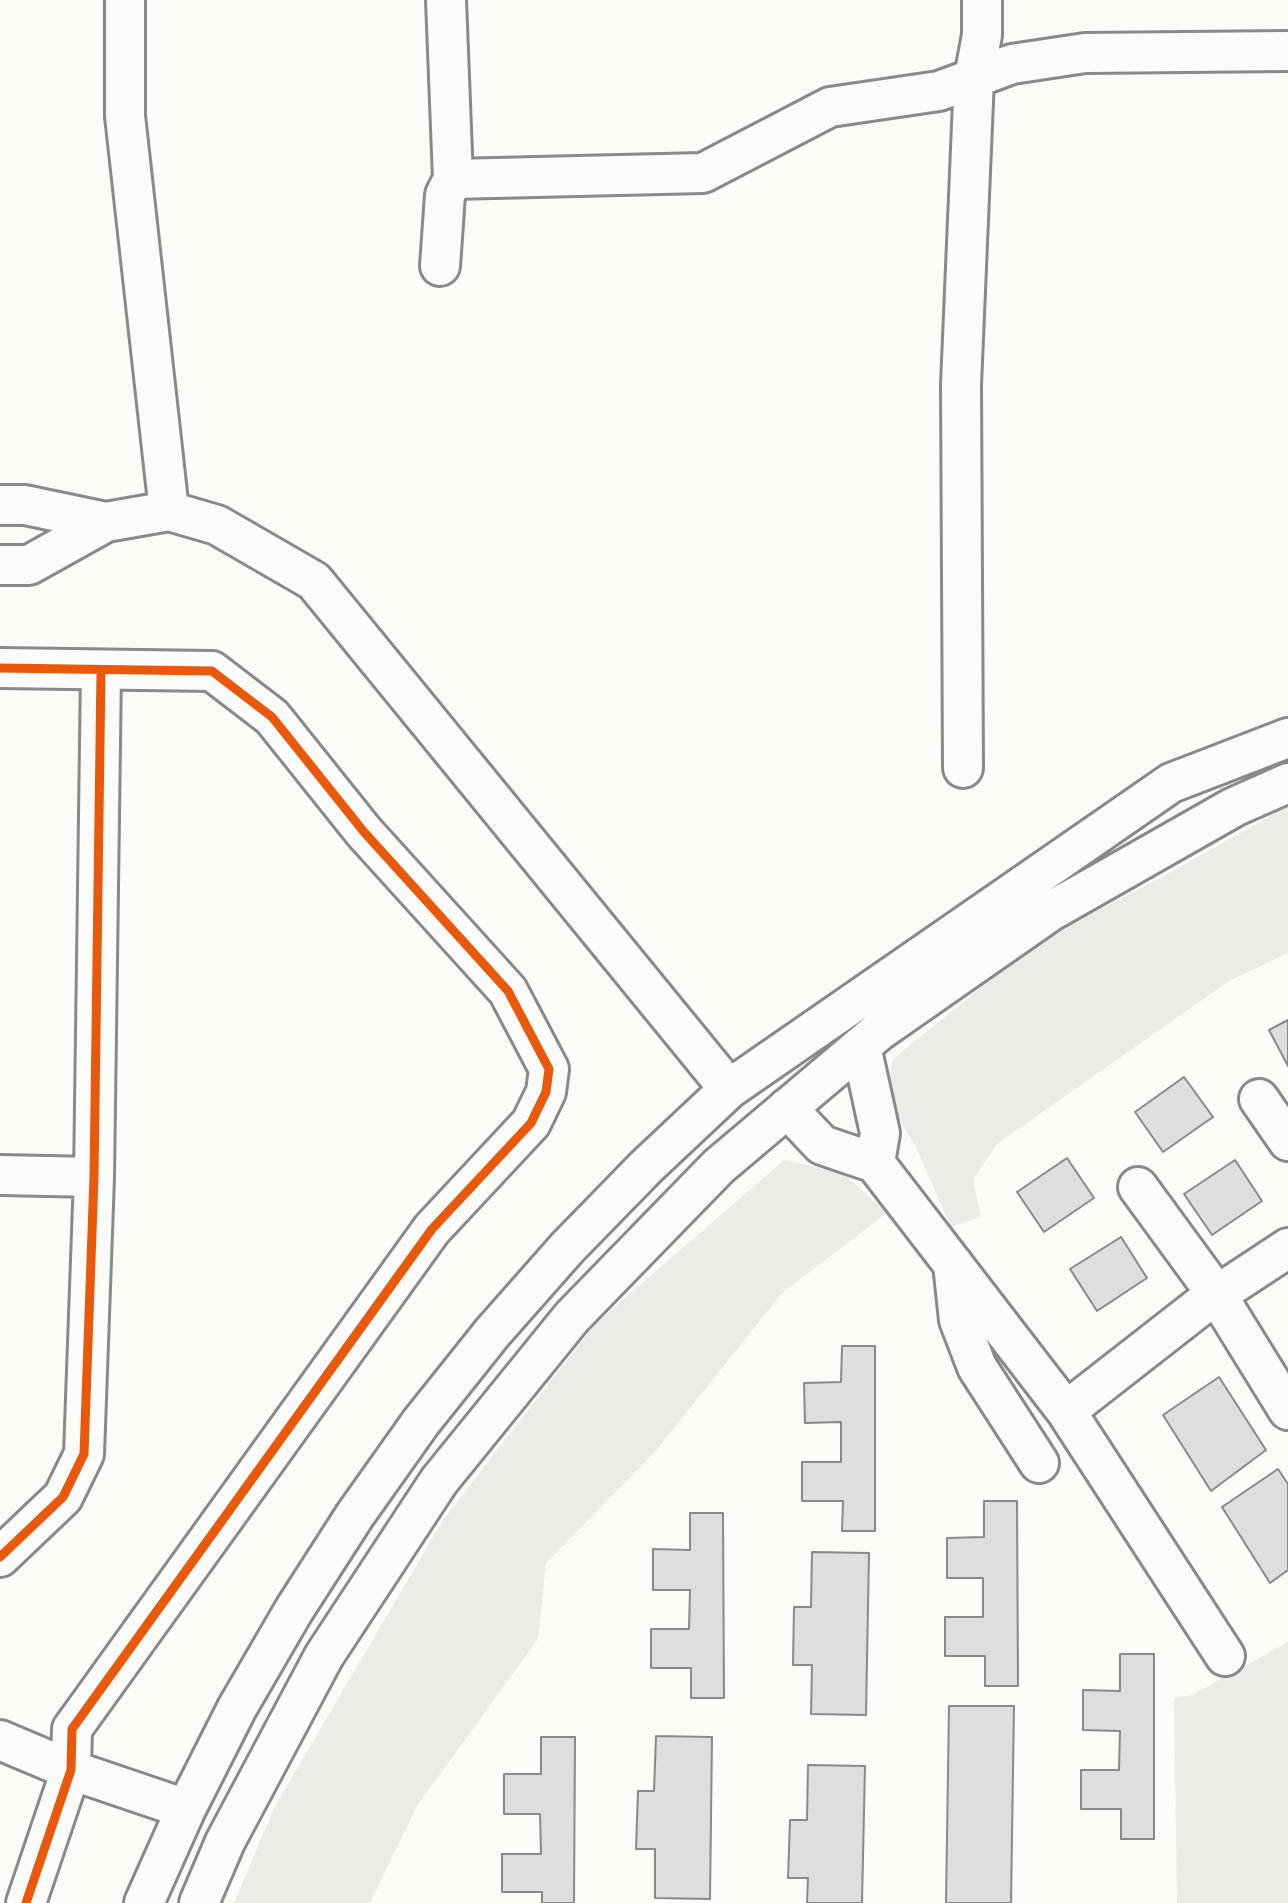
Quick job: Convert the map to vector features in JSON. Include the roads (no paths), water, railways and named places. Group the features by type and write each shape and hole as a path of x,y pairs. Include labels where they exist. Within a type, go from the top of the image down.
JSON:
{"street":[{"path":"125,0 125,116 169,511"},
{"path":"440,266 445,195 453,178 446,0"},
{"path":"962,768 961,385 974,78 982,35 982,0"},
{"path":"453,178 703,173 830,107 939,91 1012,64 1085,53 1288,51"},
{"path":"0,505 25,505 106,522"},
{"path":"0,565 29,565 106,522 169,511 217,525 314,581 729,1089"},
{"path":"0,668 212,671 272,717 364,832 508,991 549,1069 547,1092 531,1123 432,1229 72,1729 71,1770 26,1903"},
{"path":"0,1558 63,1497 84,1454 94,1177 101,671"},
{"path":"144,1903 186,1809 237,1708 294,1610 355,1515 421,1422 492,1334 567,1248 646,1167 729,1089 1171,783 1288,738"},
{"path":"199,1903 225,1842 324,1656 439,1481 572,1317 719,1166 879,1031 1051,911 1234,807 1288,783"},
{"path":"860,1046 880,1133 875,1163"},
{"path":"1259,1099 1288,1141"},
{"path":"787,1108 822,1145 875,1163 1066,1411 1225,1656"},
{"path":"0,1175 94,1177"},
{"path":"1138,1187 1217,1295 1288,1410"},
{"path":"1066,1411 1217,1295 1288,1248"},
{"path":"953,1264 959,1320 977,1367 1039,1463"},
{"path":"0,1740 71,1770 186,1809"}]}
